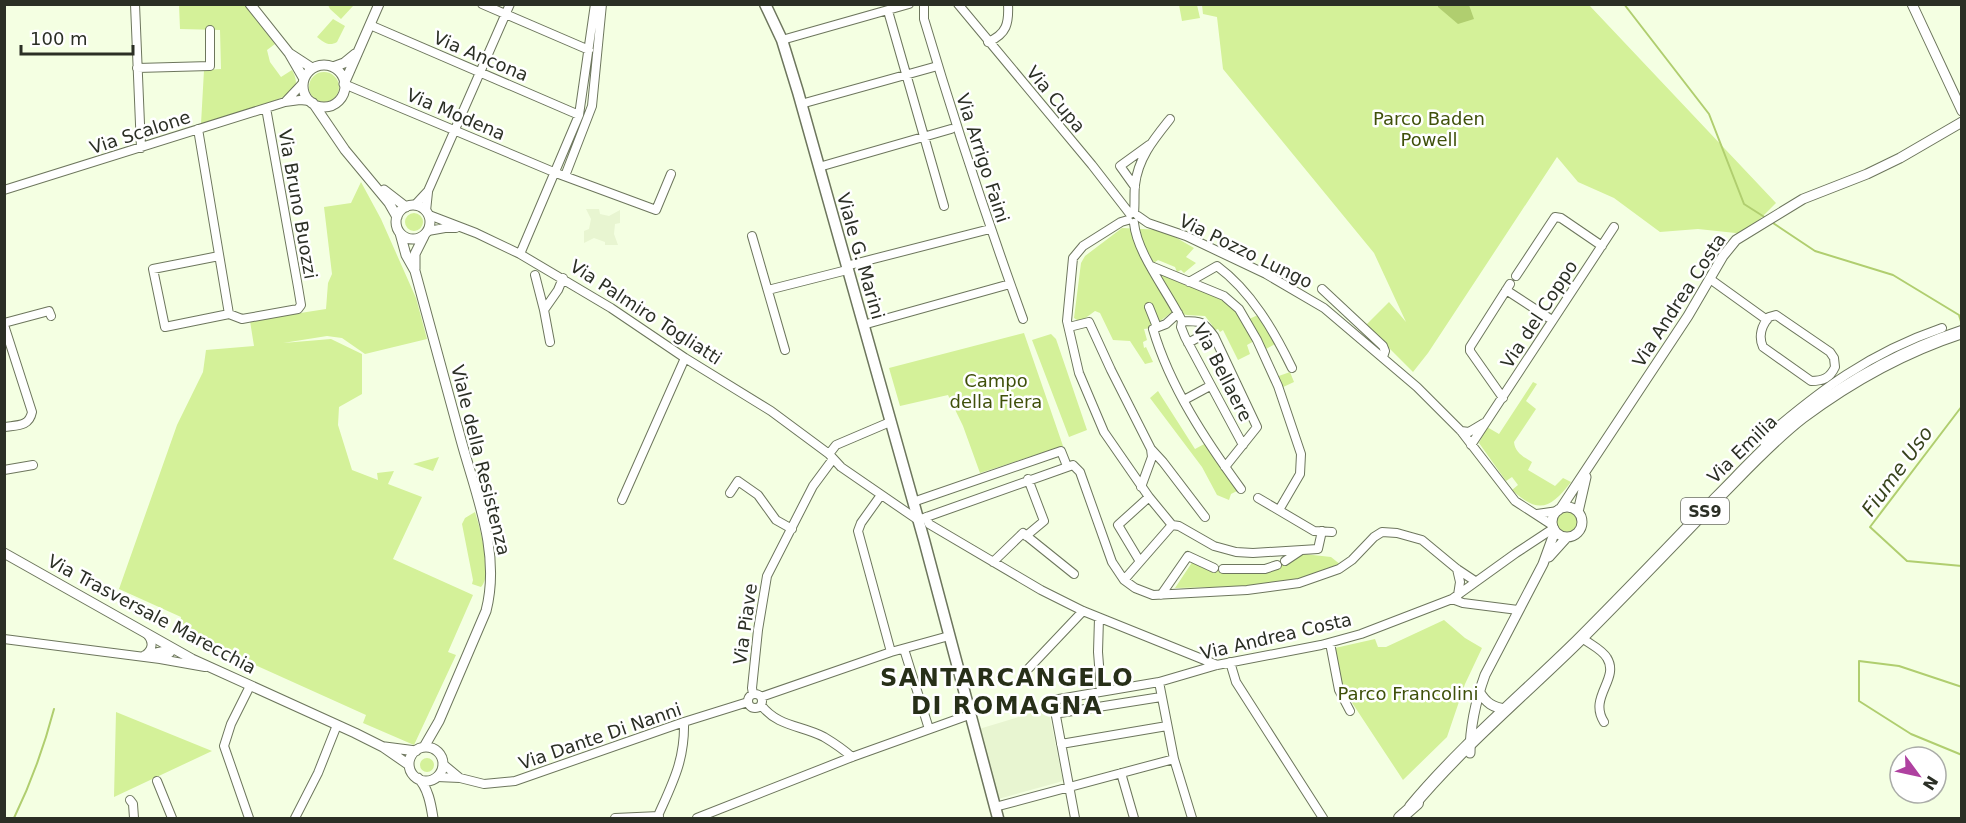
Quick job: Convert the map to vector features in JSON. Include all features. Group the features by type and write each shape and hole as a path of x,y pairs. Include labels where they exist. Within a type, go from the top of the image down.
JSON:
{"main road":[{"name":"Viale G. Marini","path":"765,4 782,40 913,502 922,518 969,716 997,813"},
{"name":"Via Emilia","path":"1470,744 1581,637 1769,447 1800,419 1866,375 1928,345 1962,332"},
{"path":"1412,807 1470,744"},
{"path":"1400,819 1470,744"}],"street":[{"path":"135,4 141,147"},
{"path":"250,4 289,53 304,81 306,96 345,150 389,202 397,217 428,191 510,4"},
{"path":"329,125 329,113 342,95 344,84 379,4"},
{"path":"482,4 589,50"},
{"path":"520,254 579,115 595,4"},
{"path":"565,176 592,106 602,4"},
{"path":"782,40 909,4"},
{"name":"Via Arrigo Faini","path":"924,4 924,19 990,229 1023,319"},
{"name":"Via Cupa","path":"958,4 1092,165 1133,218"},
{"path":"988,42 999,37 1006,28 1009,20 1008,4"},
{"path":"1912,4 1962,111"},
{"path":"888,11 944,206"},
{"name":"Via Ancona","path":"370,25 579,115"},
{"path":"137,68 210,66 210,30"},
{"path":"333,67 351,59 359,50"},
{"path":"289,53 312,68"},
{"path":"304,81 312,68 322,65 333,67 341,74 344,84"},
{"path":"801,104 934,67"},
{"path":"586,76 595,77"},
{"name":"Via Scalone","path":"285,102 304,81"},
{"name":"Via Modena","path":"344,84 556,173 656,210 671,174"},
{"name":"Via Scalone","path":"4,190 285,102 300,100 311,102"},
{"path":"311,102 323,106 334,104"},
{"name":"Via Bruno Buozzi","path":"231,315 242,319 298,309 301,305 266,108"},
{"path":"1170,119 1149,145 1142,160 1135,187 1133,218 1121,222 1083,246 1073,258 1069,327 1079,373 1104,432 1141,487 1172,525 1179,526 1224,550 1253,554 1318,549 1322,531"},
{"name":"Via Andrea Costa","path":"1559,510 1588,470 1727,250 1740,237 1803,199 1867,174 1900,158 1962,122"},
{"path":"198,129 231,315 165,327 153,269 219,256"},
{"path":"819,167 951,129"},
{"path":"1135,187 1120,165 1149,145"},
{"path":"374,183 411,206 428,213 428,191"},
{"name":"Via Palmiro Togliatti","path":"428,213 520,254 563,278 771,411 831,456 841,467 881,495 1041,590 1099,618 1217,665"},
{"name":"Viale della Resistenza","path":"415,271 415,254 430,226 428,213"},
{"name":"Viale della Resistenza","path":"397,217 397,228 406,255 415,271 486,531 491,572 490,596 486,611 439,721 420,749"},
{"path":"1516,276 1555,217 1561,218 1602,246"},
{"name":"Via Pozzo Lungo","path":"1133,218 1185,236 1266,274 1324,308 1418,387 1461,431 1508,494 1515,501 1537,513 1554,528"},
{"name":"Via Bellaere","path":"1133,218 1134,230 1180,317 1181,327 1188,343 1243,445"},
{"name":"Via del Coppo","path":"1471,445 1614,227"},
{"path":"400,233 409,239 420,238 426,233 445,228 461,228"},
{"path":"768,290 990,229"},
{"path":"752,236 785,350"},
{"path":"1151,266 1224,296 1239,309 1257,340 1278,386 1301,454 1300,474 1278,510"},
{"path":"1189,282 1217,266 1231,276 1271,330 1292,368"},
{"path":"535,275 550,342"},
{"path":"544,310 563,278"},
{"path":"1710,279 1767,320"},
{"path":"863,326 1010,284"},
{"path":"1503,398 1470,351 1470,347 1508,287 1552,320"},
{"name":"Via Pozzo Lungo","path":"1322,289 1383,346 1385,351 1383,357"},
{"path":"1149,307 1172,375 1184,400 1199,429 1241,489"},
{"path":"4,427 25,424 29,421 32,412 4,324 50,313"},
{"path":"1772,316 1779,316 1828,350 1835,362 1830,376 1819,381 1811,381 1763,347 1760,335 1767,320 1772,316"},
{"path":"1155,328 1180,317 1206,324 1210,331 1257,427 1225,467"},
{"path":"1069,327 1089,322 1151,449 1164,462 1205,517"},
{"path":"1769,447 1762,440 1801,406 1836,380 1880,353 1921,334 1942,328"},
{"path":"1188,343 1210,331"},
{"path":"622,500 685,358"},
{"path":"1184,400 1210,386"},
{"name":"Via del Coppo","path":"1461,431 1469,432 1490,418"},
{"path":"831,456 836,445 890,422"},
{"path":"1141,487 1152,458 1151,449"},
{"path":"913,502 1061,451 1070,465 1080,472 1109,555 1124,579 1135,588 1153,595 1274,587 1307,581 1346,564 1382,532 1422,540 1475,581"},
{"name":"Via Piave","path":"758,699 752,688 767,576 831,456"},
{"path":"4,470 33,465"},
{"path":"922,518 1070,465"},
{"name":"Via Andrea Costa","path":"1578,512 1588,470"},
{"path":"980,479 984,495"},
{"path":"1026,536 1044,521 1028,480"},
{"path":"730,493 738,481 758,495 776,520 792,529"},
{"path":"881,495 858,531 891,652"},
{"path":"1140,560 1118,525 1149,497"},
{"path":"1258,498 1314,531 1332,532"},
{"path":"1537,513 1570,508 1581,516 1581,526 1576,534 1567,537 1543,564"},
{"path":"1470,744 1479,691 1485,675 1543,564 1554,528 1553,517 1559,510"},
{"path":"1124,579 1172,525"},
{"path":"1554,528 1562,536 1567,537"},
{"name":"Via Andrea Costa","path":"1061,744 1053,700 1159,682 1217,665 1330,643 1361,634 1455,597 1554,528"},
{"path":"993,561 1023,533 1074,574"},
{"path":"1161,595 1188,556 1218,568 1243,571 1265,569 1281,563 1300,551"},
{"name":"Via Trasversale Marecchia","path":"4,553 172,649 383,747 410,765"},
{"path":"1457,569 1460,582 1455,597 1518,610"},
{"path":"1029,668 1083,611"},
{"path":"1099,618 1098,652 1101,691"},
{"path":"140,657 151,648 151,638 147,634"},
{"path":"758,699 753,708 748,702 748,698 758,699 891,652 949,636"},
{"path":"1581,637 1606,657 1610,665 1610,675 1599,704 1600,716 1604,722"},
{"path":"4,639 211,668"},
{"path":"1330,643 1339,690 1350,711"},
{"path":"140,657 172,649"},
{"path":"160,660 171,653 172,649"},
{"path":"904,649 929,729"},
{"path":"1230,662 1236,682 1323,819"},
{"path":"1159,682 1174,759 1192,819"},
{"path":"249,819 224,746 231,724 250,687"},
{"path":"1479,691 1490,705 1507,709"},
{"path":"1060,713 1161,697"},
{"path":"758,699 770,716 824,737 852,757"},
{"name":"Via Dante Di Nanni","path":"435,778 460,778 484,784 514,781 748,702"},
{"path":"697,819 718,814 852,757 969,716"},
{"name":"Viale della Resistenza","path":"438,751 439,721"},
{"path":"615,819 658,817 679,769 684,743 684,722"},
{"path":"296,819 337,725"},
{"path":"1075,819 1061,744 1167,726"},
{"name":"Via Trasversale Marecchia","path":"383,747 420,749"},
{"path":"432,814 422,782 411,770 410,759 420,749 429,747 438,751 444,764 460,778"},
{"path":"997,813 1069,787 1174,759"},
{"path":"418,778 428,781 435,778 443,769 444,764"},
{"path":"1121,773 1134,819"},
{"path":"432,814 435,778"},
{"path":"157,781 172,819"},
{"path":"130,800 133,804 134,819"}],"shaded area":[{"path":"1438,5 1469,5 1474,19 1458,24"},
{"path":"586,209 599,209 600,214 609,216 620,210 620,223 615,224 614,234 618,245 605,245 605,242 594,238 584,243 584,231 589,229 591,219"},
{"path":"1048,708 1063,781 998,799 979,729"}],"green space":[{"path":"179,5 245,5 275,44 267,50 270,62 281,77 292,70 296,82 294,89 265,104 201,124 204,70 221,69 220,30 180,29"},
{"path":"328,5 351,5 353,6 341,19"},
{"path":"1179,5 1197,5 1200,18 1182,21"},
{"name":"Parco Baden Powell","path":"1202,5 1589,5 1776,203 1745,234 1698,229 1660,232 1614,198 1578,182 1557,157 1428,353 1413,372 1366,325 1389,302 1406,322 1374,253 1223,69 1217,17 1203,14"},
{"path":"333,19 345,26 337,42 329,44 317,37"},
{"path":"324,72 330,73 338,81 338,93 330,101 324,102 318,101 310,93 309,87 310,81 318,73"},
{"path":"361,182 381,219 416,298 427,339 365,354 342,338 327,336 283,343 331,339 362,354 362,394 339,407 338,425 352,470 378,480 377,473 394,471 388,484 422,497 393,559 473,595 448,652 456,655 414,745 363,723 366,715 184,633 180,628 181,617 119,589 177,425 203,372 206,350 254,346 250,321 326,309 328,283 332,274 324,207 351,203"},
{"path":"410,213 418,213 423,218 421,229 410,231 405,226 405,218"},
{"path":"1122,228 1163,230 1194,248 1186,257 1196,263 1184,273 1181,270 1177,272 1175,267 1158,260 1151,265 1224,296 1239,309 1256,340 1247,345 1250,354 1238,360 1223,330 1213,331 1212,325 1205,316 1172,312 1151,328 1144,329 1147,340 1143,342 1144,348 1146,347 1153,362 1145,364 1130,341 1113,340 1100,313 1095,311 1080,322 1074,318 1081,263 1085,256"},
{"path":"1258,315 1277,343 1264,350 1249,319"},
{"name":"Campo della Fiera","path":"1024,333 1063,446 980,473 963,426 948,395 900,406 889,368"},
{"path":"1051,334 1056,339 1087,430 1069,437 1032,340"},
{"path":"1290,372 1294,382 1281,388 1276,377"},
{"path":"1533,382 1537,384 1526,401 1536,409 1514,442 1516,449 1532,462 1528,470 1555,486 1563,478 1571,482 1557,498 1544,505 1530,503 1512,490 1518,485 1512,477 1506,481 1479,443 1487,427 1499,434"},
{"path":"1158,391 1195,449 1208,442 1241,489 1231,494 1229,500 1217,495 1202,467 1150,398"},
{"path":"439,457 433,471 413,464"},
{"path":"475,512 486,562 486,573 481,587 472,584 462,524 465,518"},
{"path":"1567,512 1574,515 1577,522 1574,529 1567,532 1560,529 1557,522 1560,515"},
{"path":"1304,554 1331,557 1341,565 1293,580 1255,586 1175,588 1193,561 1226,574 1265,573"},
{"name":"Parco Francolini","path":"1444,620 1465,638 1482,648 1465,684 1447,737 1403,780 1343,689 1335,648 1375,639 1378,647 1386,647"},
{"path":"116,712 212,751 114,797"},
{"path":"427,758 432,760 434,765 432,770 427,772 422,770 420,765 422,760"}],"waterway":[{"name":"Fiume Uso","path":"1624,4 1709,114 1744,204 1766,218"},
{"name":"Fiume Uso","path":"1770,221 1815,251 1893,275 1959,315 1962,325"},
{"name":"Fiume Uso","path":"1962,406 1870,527 1907,561 1962,566"},
{"name":"Fiume Uso","path":"1962,687 1899,666 1859,661 1859,701 1911,734 1962,755"},
{"path":"14,818 37,765 54,709"}],"district":[{"name":"SANTARCANGELO DI ROMAGNA","path":"1007,692"}]}
